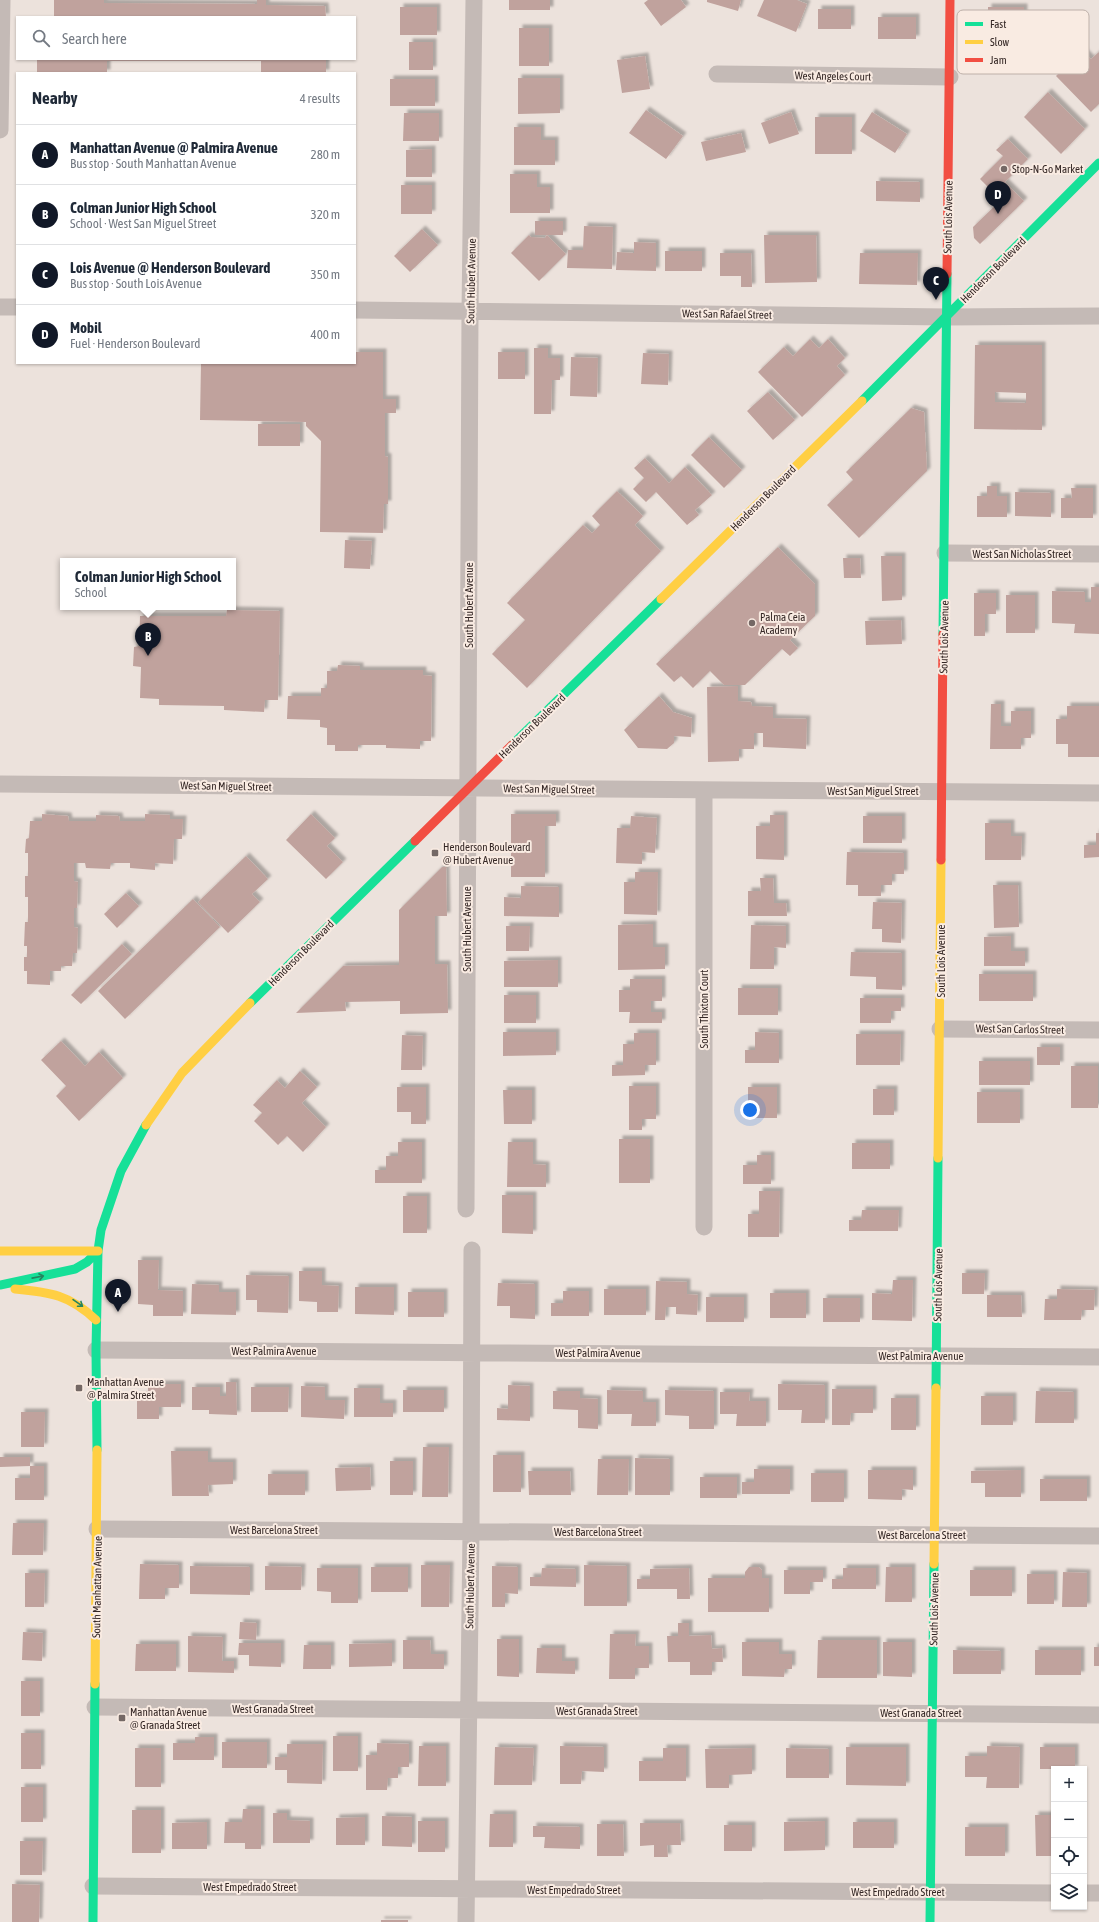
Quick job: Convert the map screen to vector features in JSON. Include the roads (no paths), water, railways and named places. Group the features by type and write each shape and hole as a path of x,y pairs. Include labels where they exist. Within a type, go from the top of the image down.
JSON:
{"street":[{"path":"0,130 2,0"},
{"name":"South Hubert Avenue","path":"466,1209 470,311 474,0"},
{"name":"South Lois Avenue","path":"930,1922 950,0"},
{"name":"West Angeles Court","path":"717,74 950,77"},
{"name":"Henderson Boulevard","path":"98,1251 101,1230 121,1171 149,1120 182,1073 468,788 947,317 1099,163"},
{"path":"0,306 16,307"},
{"name":"West San Rafael Street","path":"356,310 947,317 1099,316"},
{"name":"West San Nicholas Street","path":"945,553 1099,554"},
{"name":"West San Miguel Street","path":"0,784 1099,793"},
{"name":"South Thixton Court","path":"704,790 704,1227"},
{"name":"West San Carlos Street","path":"940,1029 1099,1030"},
{"name":"South Hubert Avenue","path":"466,1922 471,1532 472,1250"},
{"path":"0,1251 98,1251"},
{"path":"0,1286 75,1269 87,1262 98,1251"},
{"name":"South Manhattan Avenue","path":"93,1922 97,1529 96,1320 98,1251"},
{"path":"0,1286 66,1296 78,1302 96,1320"},
{"name":"West Palmira Avenue","path":"96,1350 1099,1357"},
{"name":"West Barcelona Street","path":"97,1529 1099,1536"},
{"name":"West Granada Street","path":"95,1707 1099,1715"},
{"name":"West Empedrado Street","path":"93,1886 1051,1893"},
{"path":"1087,1893 1099,1893"}],"place":[{"name":"Stop-N-Go Market","path":"1004,169"},
{"name":"Mobil","path":"998,214"},
{"name":"Lois Avenue @ Henderson Boulevard","path":"936,300"},
{"name":"Palma Ceia Academy","path":"752,623"},
{"name":"Colman Junior High School","path":"148,656"},
{"name":"Henderson Boulevard @ Hubert Avenue","path":"435,853"},
{"name":"Manhattan Avenue @ Palmira Avenue","path":"118,1312"},
{"name":"Manhattan Avenue @ Palmira Street","path":"79,1388"},
{"name":"Manhattan Avenue @ Granada Street","path":"122,1718"}]}
